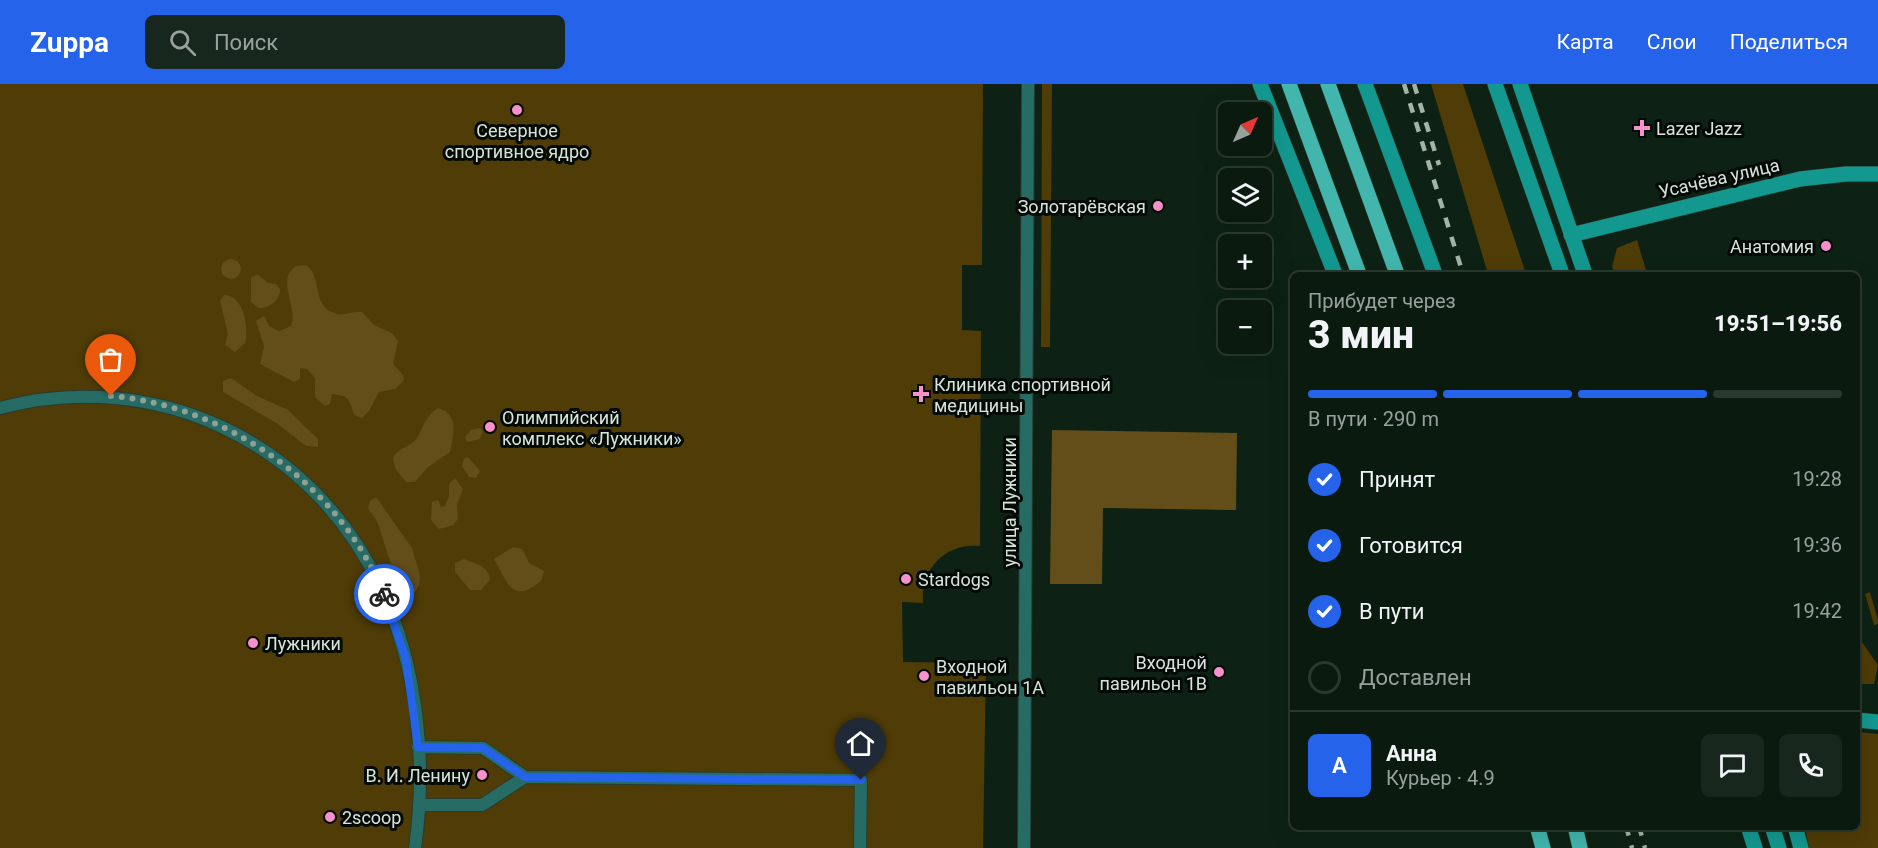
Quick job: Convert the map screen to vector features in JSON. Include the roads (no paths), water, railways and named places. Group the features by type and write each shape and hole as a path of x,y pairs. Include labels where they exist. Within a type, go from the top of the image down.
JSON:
{"main road":[{"path":"1260,84 1334,272"},
{"path":"1289,84 1358,272"},
{"path":"1328,84 1396,272"},
{"path":"1365,84 1434,272"},
{"path":"1496,84 1561,272"},
{"path":"1520,84 1584,272"},
{"name":"Усачёва улица","path":"1571,235 1800,179 1837,174 1878,174"},
{"path":"1860,720 1878,722"},
{"path":"1538,830 1543,848"},
{"path":"1576,830 1580,848"},
{"path":"1749,830 1755,848"},
{"path":"1773,830 1779,848"},
{"path":"1796,830 1801,848"}],"street":[{"name":"улица Лужники","path":"1024,848 1028,84"},
{"path":"0,408 49,398 77,396 126,398 152,402 206,419 236,433 267,452 294,474 339,520 380,585 406,659 418,747 419,805 415,848"},
{"path":"418,747 483,748 525,777"},
{"path":"419,805 482,805 525,777 861,780 860,848"}],"railway":[{"path":"1404,84 1462,272"},
{"path":"1414,84 1439,165"},
{"path":"1627,830 1632,848"},
{"path":"1640,830 1645,848"}],"place":[{"name":"Северное спортивное ядро","path":"517,110"},
{"name":"Lazer Jazz","path":"1642,128"},
{"name":"Золотарёвская","path":"1158,206"},
{"name":"Анатомия","path":"1826,246"},
{"name":"Клиника спортивной медицины","path":"921,394"},
{"name":"Олимпийский комплекс «Лужники»","path":"490,427"},
{"name":"Stardogs","path":"906,579"},
{"name":"Лужники","path":"253,643"},
{"name":"Входной павильон 1B","path":"1219,672"},
{"name":"Входной павильон 1A","path":"924,676"},
{"name":"В. И. Ленину","path":"482,775"},
{"name":"2scoop","path":"330,817"}]}
